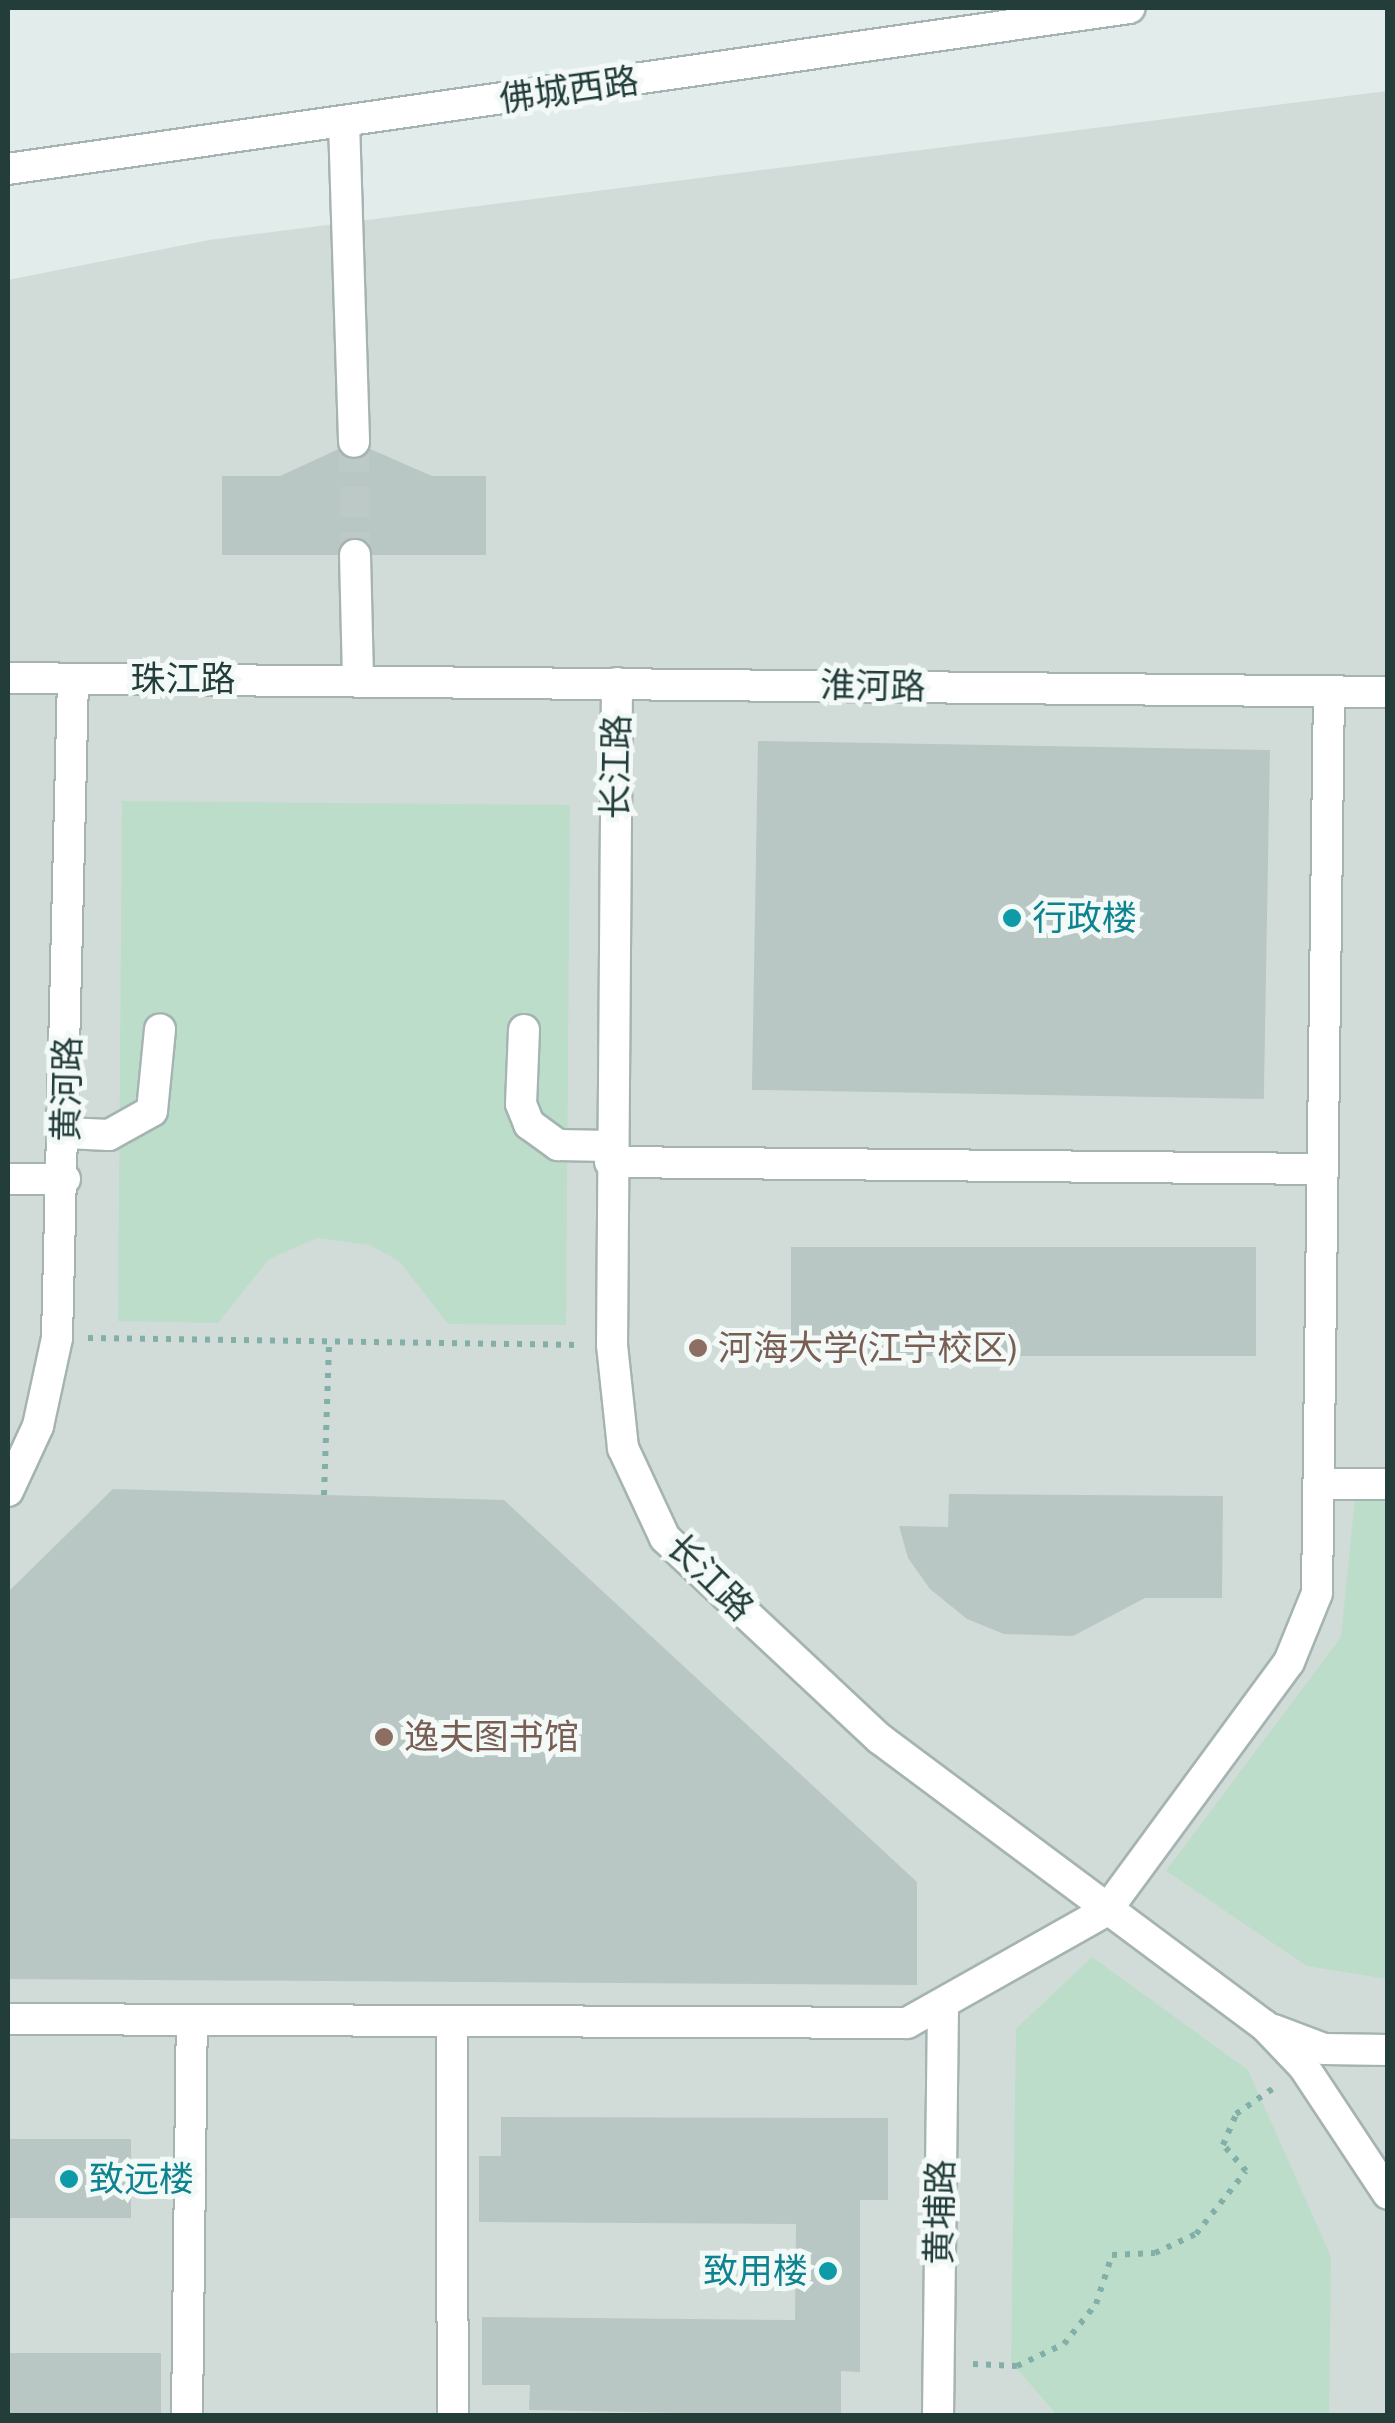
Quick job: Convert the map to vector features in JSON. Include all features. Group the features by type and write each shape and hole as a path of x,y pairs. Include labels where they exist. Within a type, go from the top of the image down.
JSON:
{"street":[{"name":"佛城西路","path":"8,169 1130,8"},
{"path":"344,122 354,442"},
{"path":"356,555 358,678"},
{"name":"珠江路","path":"8,678 358,678"},
{"name":"淮河路","path":"358,678 1388,692"},
{"name":"黄河路","path":"8,1491 38,1426 57,1338 65,1180 72,679"},
{"name":"长江路","path":"617,683 610,1154 612,1345 623,1448 665,1538 880,1739 1106,1912 1264,2026 1304,2067 1388,2194"},
{"path":"8,2019 452,2024 907,2023 943,2008 1106,1912 1289,1662 1317,1593 1329,692"},
{"path":"66,1133 109,1134 152,1111 160,1028"},
{"path":"524,1030 521,1104 529,1124 558,1145 610,1154 1322,1169"},
{"path":"8,1179 65,1180"},
{"path":"1318,1484 1388,1484"},
{"name":"黄埔路","path":"938,2416 943,2008"},
{"path":"187,2416 192,2022"},
{"path":"452,2024 453,2416"},
{"path":"1264,2026 1324,2049 1388,2050"}],"path":[{"path":"57,1338 612,1345"},
{"path":"324,1495 329,1342"},
{"path":"938,2362 1017,2366 1064,2344 1096,2304 1112,2255 1155,2253 1196,2234 1246,2171 1223,2145 1236,2114 1304,2067"}],"shaded area":[{"name":"河海大学(江宁校区)","path":"1387,91 1387,2415 8,2416 8,280 209,240"}],"green space":[{"path":"122,801 570,805 566,1325 448,1324 400,1262 370,1245 317,1238 269,1259 218,1323 118,1321"},
{"path":"1355,1498 1387,1498 1387,1979 1307,1966 1166,1871 1341,1637"},
{"path":"1092,1957 1248,2070 1331,2257 1329,2415 1057,2415 1011,2362 1016,2029"}],"building":[{"path":"354,442 432,476 486,476 486,555 222,555 222,476 280,476"},
{"name":"行政楼","path":"758,741 1270,750 1264,1099 752,1090"},
{"path":"791,1247 1256,1247 1256,1356 791,1356"},
{"name":"逸夫图书馆","path":"113,1489 504,1500 917,1882 917,1985 8,1979 8,1592"},
{"path":"949,1494 1223,1496 1222,1598 1145,1598 1073,1636 1004,1634 967,1619 930,1589 908,1558 899,1526 948,1527"},
{"name":"致用楼","path":"501,2117 888,2118 888,2200 860,2200 860,2372 841,2371 841,2416 529,2410 530,2385 482,2385 482,2317 795,2320 796,2224 479,2222 479,2156 501,2156"},
{"name":"致远楼","path":"8,2139 131,2139 131,2218 8,2218"},
{"path":"8,2353 161,2353 161,2416 8,2416"}],"tunnel":[{"path":"354,442 355,555"}],"place":[{"name":"行政楼","path":"1012,918"},
{"name":"河海大学(江宁校区)","path":"698,1348"},
{"name":"逸夫图书馆","path":"384,1737"},
{"name":"致远楼","path":"69,2179"},
{"name":"致用楼","path":"828,2271"}]}
